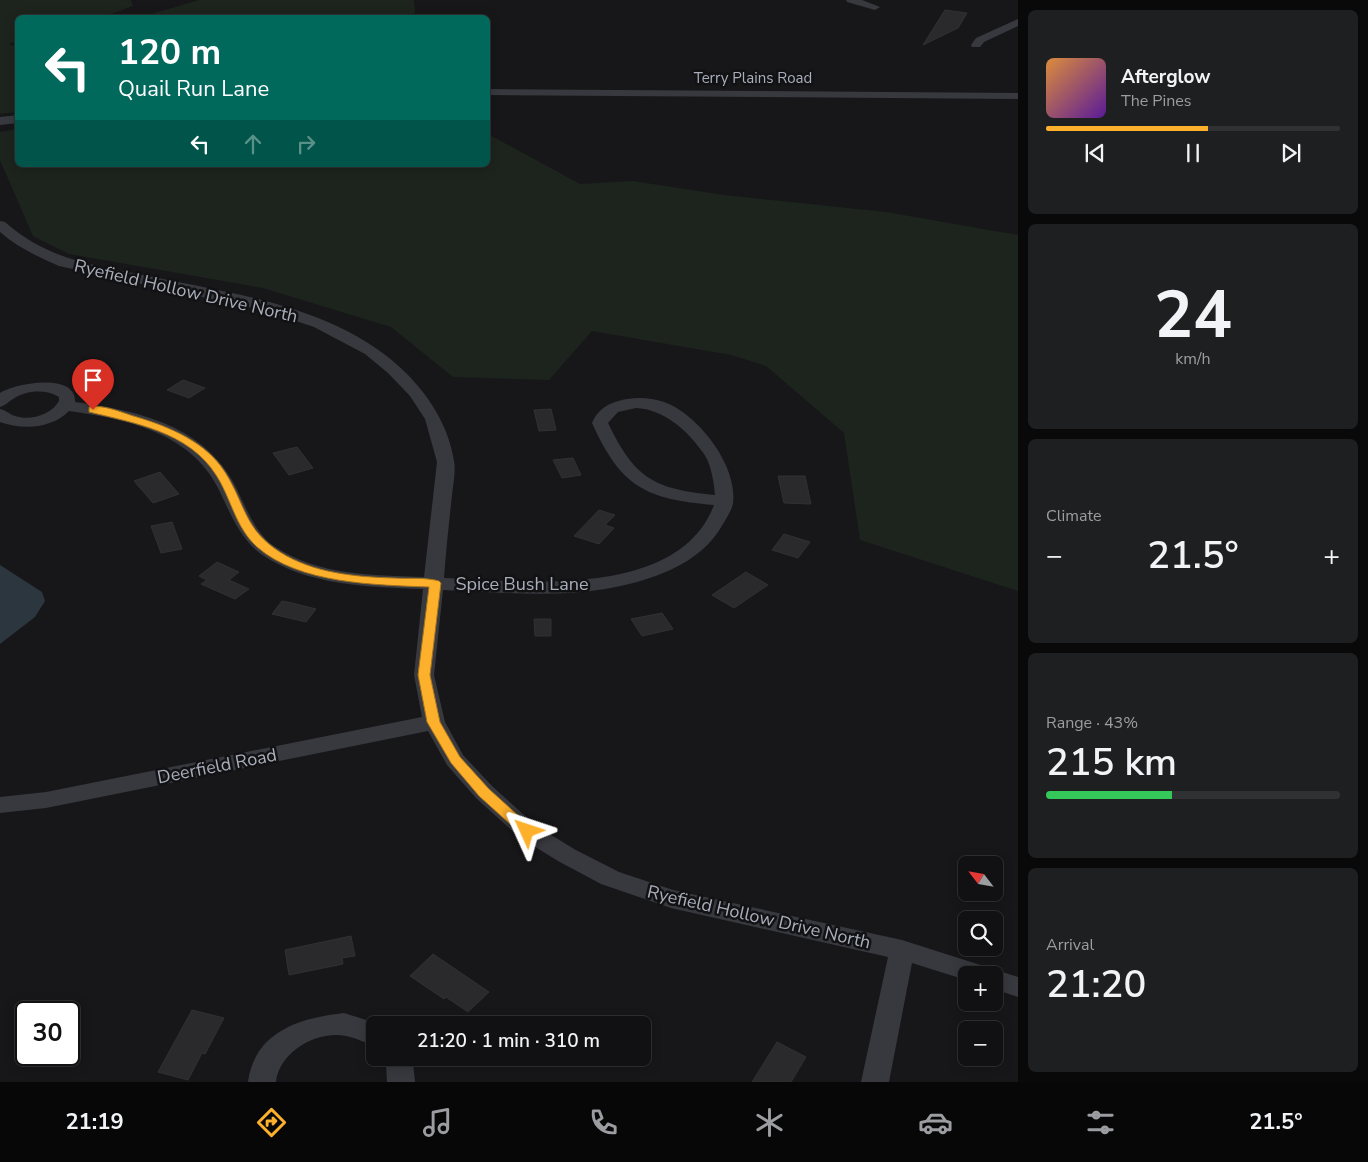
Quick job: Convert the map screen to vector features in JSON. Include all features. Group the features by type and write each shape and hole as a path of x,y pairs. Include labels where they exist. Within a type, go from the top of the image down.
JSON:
{"street":[{"path":"851,0 875,7"},
{"path":"976,45 980,40 1018,22"},
{"name":"Terry Plains Road","path":"490,92 1018,96"},
{"path":"0,121 15,119"},
{"name":"Ryefield Hollow Drive North","path":"0,225 14,238 40,254 64,263 270,307 320,324 371,351 394,370 416,393 433,419 446,462 424,675 434,722 456,760 484,792 527,831 566,855 610,878 671,899 902,950 958,968"},
{"path":"0,402 10,394 20,390 42,387 52,388 66,395 67,400 65,406 51,417 29,422 8,420 0,414"},
{"path":"644,402 658,405 680,417 712,453 723,487 724,501 680,497 647,487 634,478 606,438 600,423 602,417 606,412 618,406 644,402"},
{"name":"Spice Bush Lane","path":"65,406 107,411 127,416 157,426 185,440 203,454 220,473 246,527 261,544 279,556 300,566 340,577 368,581 562,587 600,584 661,567 684,555 701,543 716,522 724,501"},
{"name":"Deerfield Road","path":"0,805 56,798 434,722"},
{"path":"875,1082 902,950"},
{"path":"1003,982 1018,987"},
{"path":"262,1082 264,1067 288,1039 315,1027 344,1024 366,1030"},
{"path":"399,1066 401,1082"}],"shaded area":[{"path":"0,0 131,0 133,6 108,15 15,15 15,42 9,44 15,47 15,112 0,114"},
{"path":"199,0 414,0 415,13 412,15 148,15"},
{"path":"15,129 15,167 490,167 490,135 580,184 633,181 724,195 886,212 1018,235 1018,591 860,540 844,433 766,366 731,355 592,331 549,380 453,377 391,327 263,288 69,254 33,236 0,160 0,132"},
{"path":"0,565 42,592 45,601 35,617 0,644"}],"building":[{"path":"945,10 967,13 958,28 923,45"},
{"path":"183,380 205,388 189,398 167,390"},
{"path":"551,409 556,430 539,431 534,410"},
{"path":"297,447 313,468 289,475 273,453"},
{"path":"573,458 581,475 562,478 553,460"},
{"path":"160,472 179,494 153,503 134,481"},
{"path":"778,476 805,476 811,504 784,503"},
{"path":"599,510 615,515 605,525 614,528 599,544 574,536"},
{"path":"172,522 182,549 161,553 151,526"},
{"path":"784,534 810,542 798,558 772,550"},
{"path":"217,562 239,572 229,580 249,589 235,599 201,584 207,580 199,576"},
{"path":"746,572 768,585 734,608 712,595"},
{"path":"282,601 316,609 306,622 272,614"},
{"path":"662,613 673,629 642,636 631,619"},
{"path":"534,619 551,619 551,636 535,636"},
{"path":"351,936 355,956 342,958 343,964 289,975 285,950"},
{"path":"433,954 489,992 468,1012 446,997 444,999 410,976"},
{"path":"192,1010 224,1018 205,1054 202,1053 188,1080 158,1072"},
{"path":"777,1042 806,1057 791,1082 752,1082"}],"route":[{"path":"93,410 127,416 157,426 185,440 203,454 220,473 246,527 261,544 279,556 300,566 340,577 368,581 435,583 424,675 434,722 456,760 484,792 527,831"}]}
